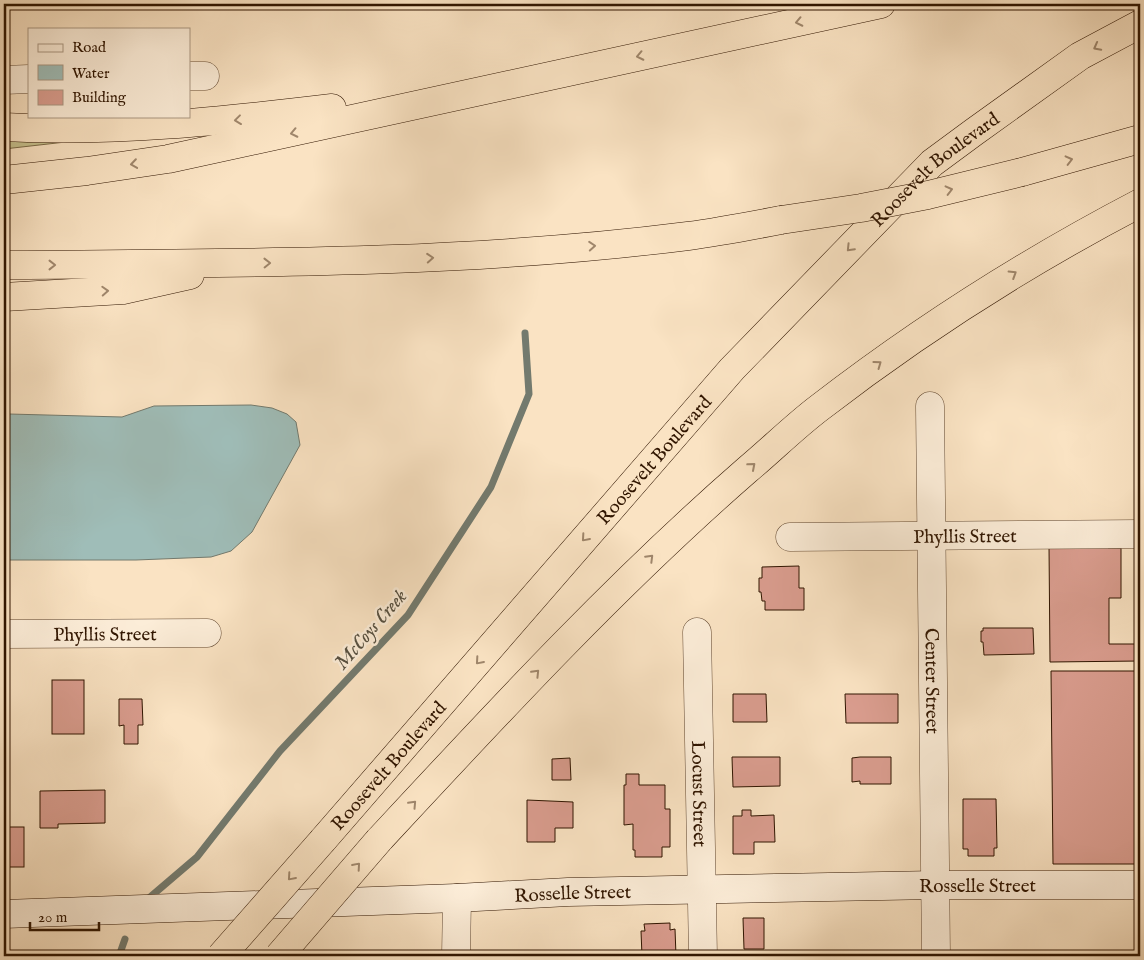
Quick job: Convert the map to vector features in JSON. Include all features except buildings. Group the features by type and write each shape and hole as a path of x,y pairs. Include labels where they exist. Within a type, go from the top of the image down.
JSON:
{"highway":[{"path":"4,180 87,171 168,159 881,4"},
{"name":"Roosevelt Boulevard","path":"221,956 732,369 932,164 1080,56 1140,24"},
{"path":"4,127 142,127 221,122 495,88"},
{"path":"4,265 401,260 603,246 690,236 909,199 1022,172 1140,139"},
{"path":"279,956 379,840 537,671 655,553 715,498 818,409 939,321 1009,276 1140,203"},
{"path":"4,296 123,290 240,263"}],"street":[{"path":"4,80 28,80"},
{"name":"Center Street","path":"930,406 936,956"},
{"name":"Phyllis Street","path":"790,536 1140,534"},
{"name":"Locust Street","path":"697,632 703,956"},
{"name":"Phyllis Street","path":"4,634 207,633"},
{"name":"Rosselle Street","path":"4,914 457,898 568,892 936,885 1140,885"},
{"path":"456,956 457,898"}],"shaded area":[{"path":"4,137 92,139 4,149"}],"water":[{"path":"251,405 272,408 287,414 296,422 300,445 252,532 231,551 211,557 136,560 4,560 4,406 9,414 122,417 154,406"}],"waterway":[{"name":"McCoys Creek","path":"149,898 197,857 280,751 408,615 491,487 529,394 525,333"},
{"name":"McCoys Creek","path":"119,956 125,939"}]}
